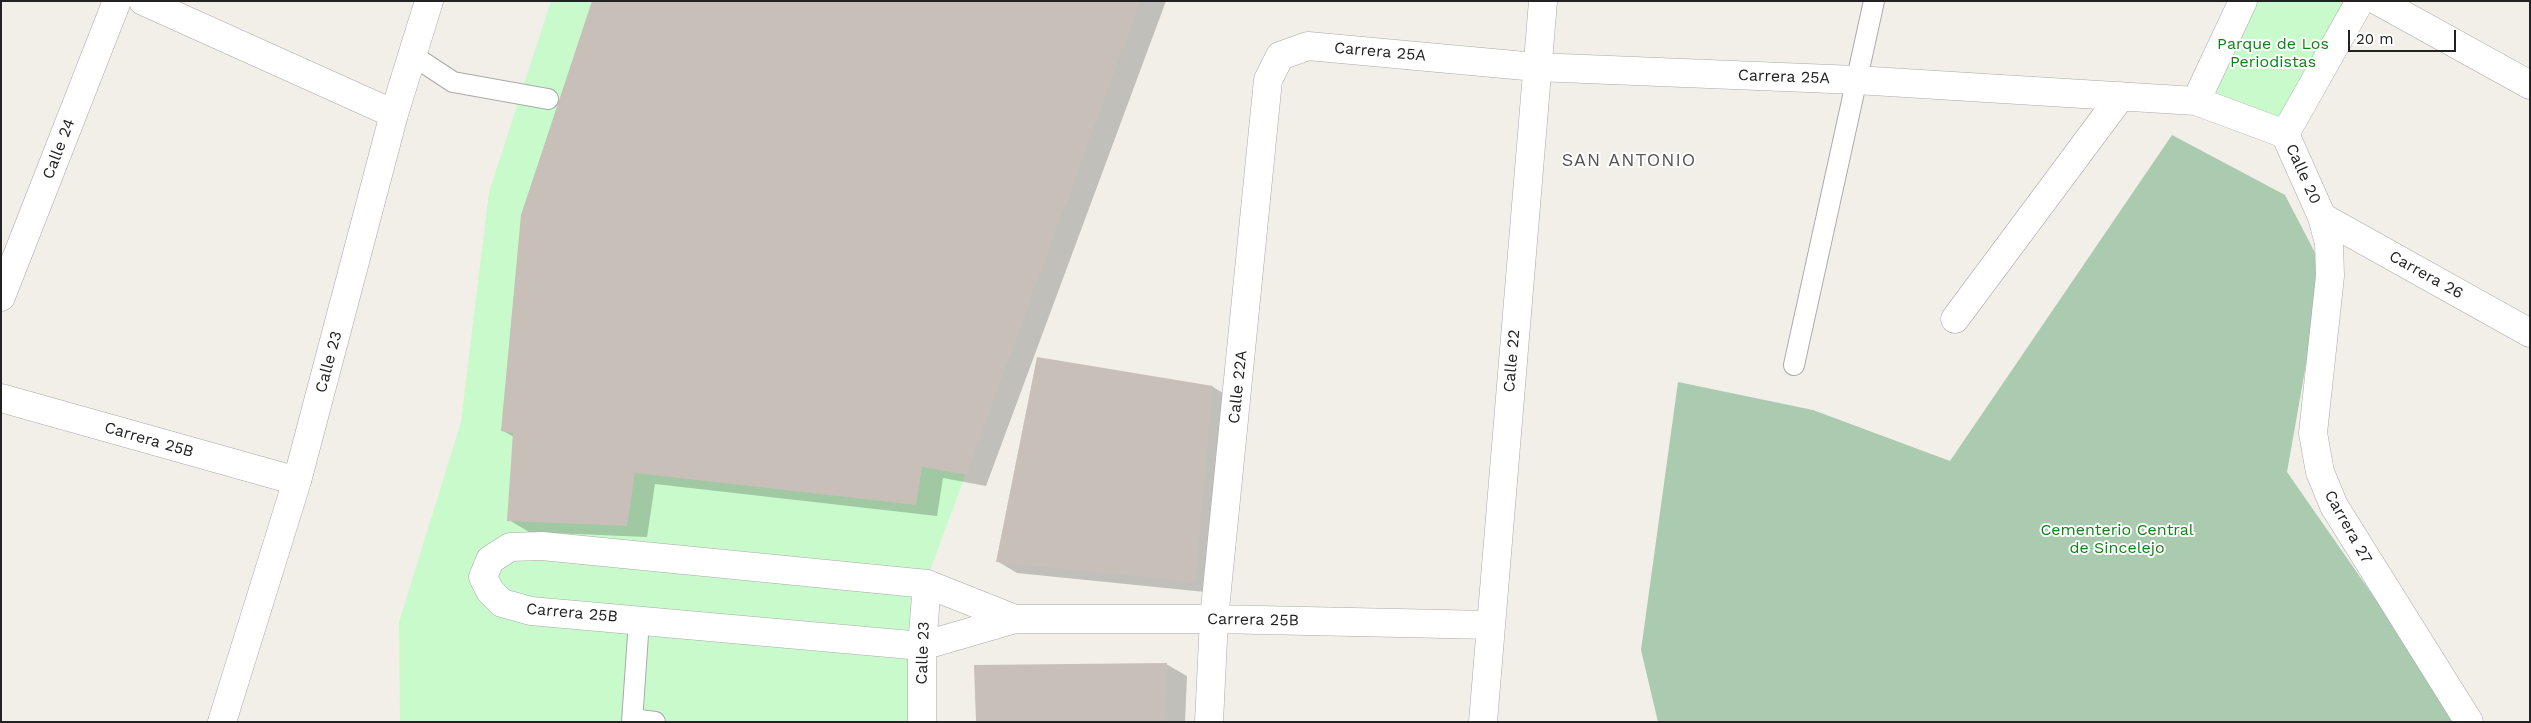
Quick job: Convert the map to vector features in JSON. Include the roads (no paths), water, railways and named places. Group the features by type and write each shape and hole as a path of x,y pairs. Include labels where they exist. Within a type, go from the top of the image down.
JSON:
{"street":[{"name":"Calle 24","path":"1,297 117,1"},
{"path":"143,1 394,114"},
{"name":"Calle 23","path":"222,722 297,481 394,114 429,1"},
{"name":"Calle 22","path":"1483,722 1536,67 1543,1"},
{"path":"2196,101 2243,1"},
{"name":"Calle 20","path":"2322,217 2285,134 2360,1"},
{"path":"2378,1 2530,85"},
{"name":"Carrera 25A","path":"1280,56 1308,46 1536,67 1856,80 2196,101 2285,134"},
{"name":"Calle 22A","path":"1209,722 1214,619 1268,80 1280,56"},
{"path":"1955,319 2121,96"},
{"name":"Carrera 26","path":"2322,217 2530,333"},
{"name":"Carrera 27","path":"2322,217 2329,243 2330,276 2312,433 2320,472 2334,506 2469,722"},
{"name":"Carrera 25B","path":"1,398 297,481"},
{"name":"Carrera 25B","path":"1015,619 927,584 542,546 510,547 490,560 484,577 490,591 502,603 515,608 922,646 1015,619 1214,619 1490,625"},
{"name":"Calle 23","path":"922,722 922,646 927,584"}],"lane":[{"path":"1794,365 1874,1"},
{"path":"412,54 453,82 548,99"},
{"path":"639,620 632,721 655,722"}],"district":[{"name":"SAN ANTONIO","path":"1629,161"}],"park label":[{"name":"Parque de Los Periodistas","path":"2273,53"},
{"name":"Cementerio Central de Sincelejo","path":"2117,539"}]}
